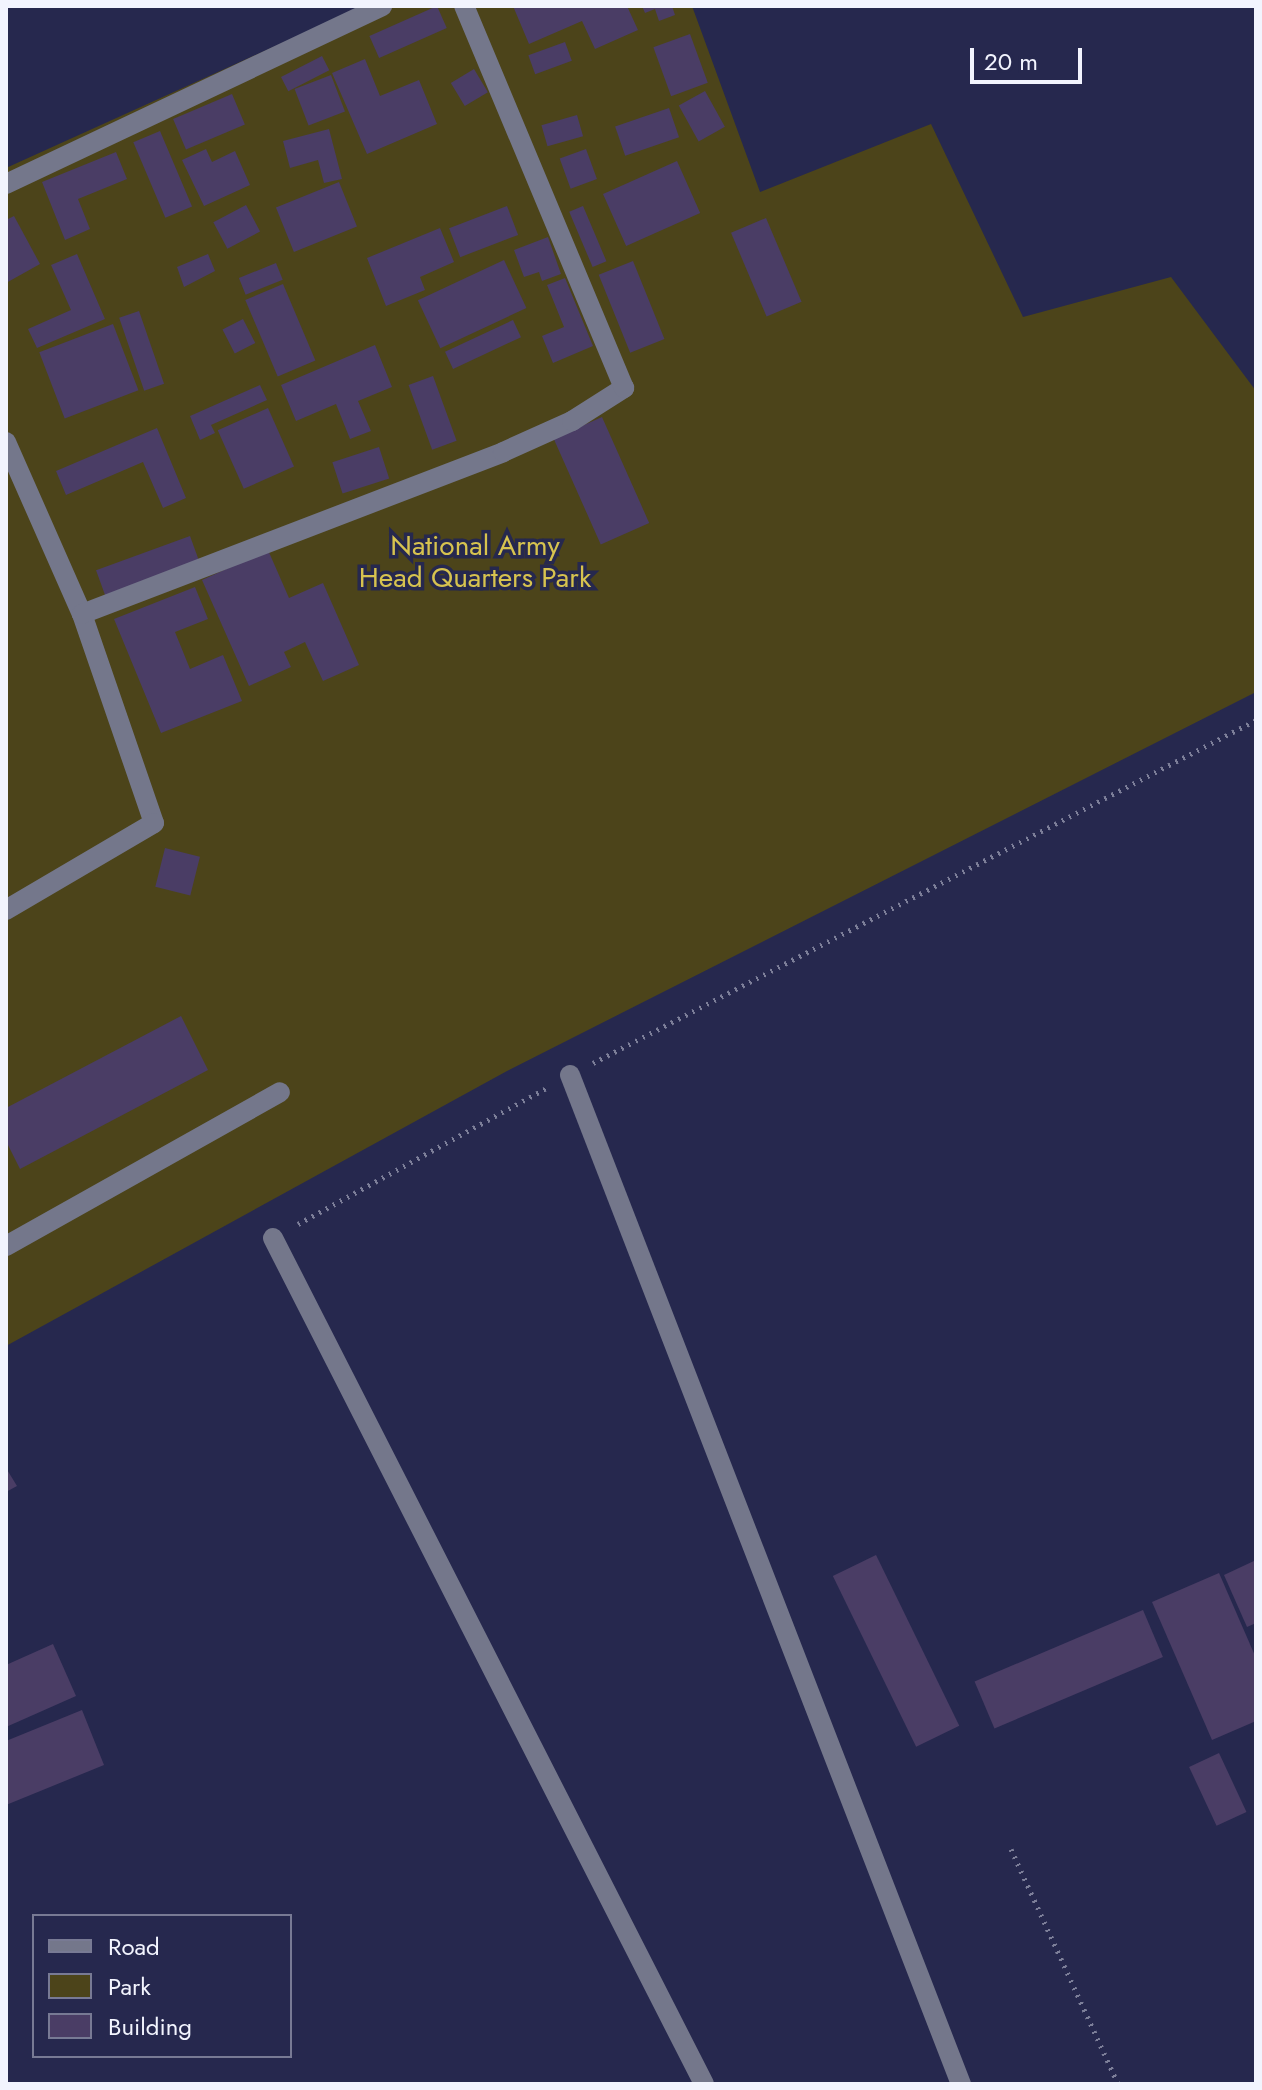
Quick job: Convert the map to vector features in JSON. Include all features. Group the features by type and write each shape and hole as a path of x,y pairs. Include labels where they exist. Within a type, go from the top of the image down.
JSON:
{"street":[{"path":"6,184 382,6"},
{"path":"82,614 503,452 572,421 624,388 464,6"},
{"path":"6,442 82,614 154,823 6,910"},
{"path":"570,1075 961,2084"},
{"path":"6,1246 280,1092"},
{"path":"273,1238 704,2084"}],"path":[{"path":"273,1238 570,1075 1256,720"},
{"path":"1011,1849 1118,2084"}],"green space":[{"name":"National Army Head Quarters Park","path":"364,6 692,6 760,192 931,124 1023,317 1171,277 1256,391 1256,692 507,1071 6,1346 6,168"}],"building":[{"path":"437,6 447,28 379,58 369,36"},
{"path":"513,6 627,6 638,30 595,49 582,21 529,44"},
{"path":"642,6 672,6 675,15 659,21 655,9 645,13"},
{"path":"690,34 708,83 671,96 653,47"},
{"path":"565,42 572,61 535,74 528,55"},
{"path":"322,56 329,70 288,91 281,77"},
{"path":"365,59 380,96 419,80 437,124 367,154 332,73"},
{"path":"474,69 488,92 465,106 451,83"},
{"path":"331,75 345,111 309,125 295,89"},
{"path":"705,91 725,127 699,141 679,106"},
{"path":"232,94 245,124 186,149 173,119"},
{"path":"669,108 679,137 625,156 615,127"},
{"path":"577,115 583,136 547,146 541,125"},
{"path":"329,129 342,179 324,183 318,160 290,168 283,141"},
{"path":"160,131 192,206 165,218 133,142"},
{"path":"206,149 212,162 235,151 250,185 204,206 182,160"},
{"path":"586,149 597,179 571,189 560,159"},
{"path":"116,152 127,179 78,199 90,229 65,240 42,182"},
{"path":"677,161 700,213 626,246 603,194"},
{"path":"339,182 357,227 294,252 276,207"},
{"path":"246,205 260,231 227,249 213,222"},
{"path":"507,206 518,235 460,257 449,228"},
{"path":"583,206 606,261 593,267 569,212"},
{"path":"14,216 40,264 6,283 6,220"},
{"path":"766,218 802,302 767,317 731,233"},
{"path":"440,228 454,262 420,277 425,290 386,306 367,258"},
{"path":"548,237 561,274 542,281 539,272 524,277 514,250"},
{"path":"77,254 105,319 37,348 28,329 71,310 51,265"},
{"path":"208,254 215,271 184,287 177,267"},
{"path":"504,260 526,308 440,348 418,300"},
{"path":"633,261 664,339 630,353 599,275"},
{"path":"276,263 283,280 246,295 239,278"},
{"path":"565,278 593,346 553,363 542,336 564,327 547,285"},
{"path":"283,284 315,360 278,376 245,300"},
{"path":"139,311 164,384 144,391 119,318"},
{"path":"243,319 255,343 235,353 223,329"},
{"path":"513,320 521,337 453,369 445,352"},
{"path":"113,324 138,390 65,419 39,352"},
{"path":"375,345 392,387 358,401 371,431 350,439 336,404 296,421 281,385"},
{"path":"433,376 457,441 432,450 409,385"},
{"path":"260,385 267,400 211,425 215,433 200,440 190,416"},
{"path":"268,408 294,466 244,489 218,430"},
{"path":"602,417 649,523 601,545 554,439"},
{"path":"157,428 186,498 163,508 143,462 66,495 56,471"},
{"path":"379,447 389,478 343,494 332,462"},
{"path":"190,536 200,563 106,597 96,570"},
{"path":"268,550 289,598 323,583 359,665 323,681 305,642 284,652 291,667 249,686 202,580"},
{"path":"195,587 208,619 175,632 190,669 223,655 242,701 161,733 114,619"},
{"path":"165,848 200,857 190,896 155,887"},
{"path":"181,1016 208,1070 20,1169 6,1141 6,1108"},
{"path":"6,1468 17,1486 6,1492"},
{"path":"876,1555 959,1726 916,1747 833,1576"},
{"path":"1256,1560 1256,1623 1247,1627 1224,1575"},
{"path":"1219,1573 1256,1658 1256,1721 1212,1740 1152,1602"},
{"path":"1143,1610 1163,1657 994,1728 975,1682"},
{"path":"53,1644 76,1696 6,1727 6,1665"},
{"path":"82,1710 104,1765 6,1805 6,1741"},
{"path":"1219,1753 1246,1812 1217,1826 1189,1767"}]}
